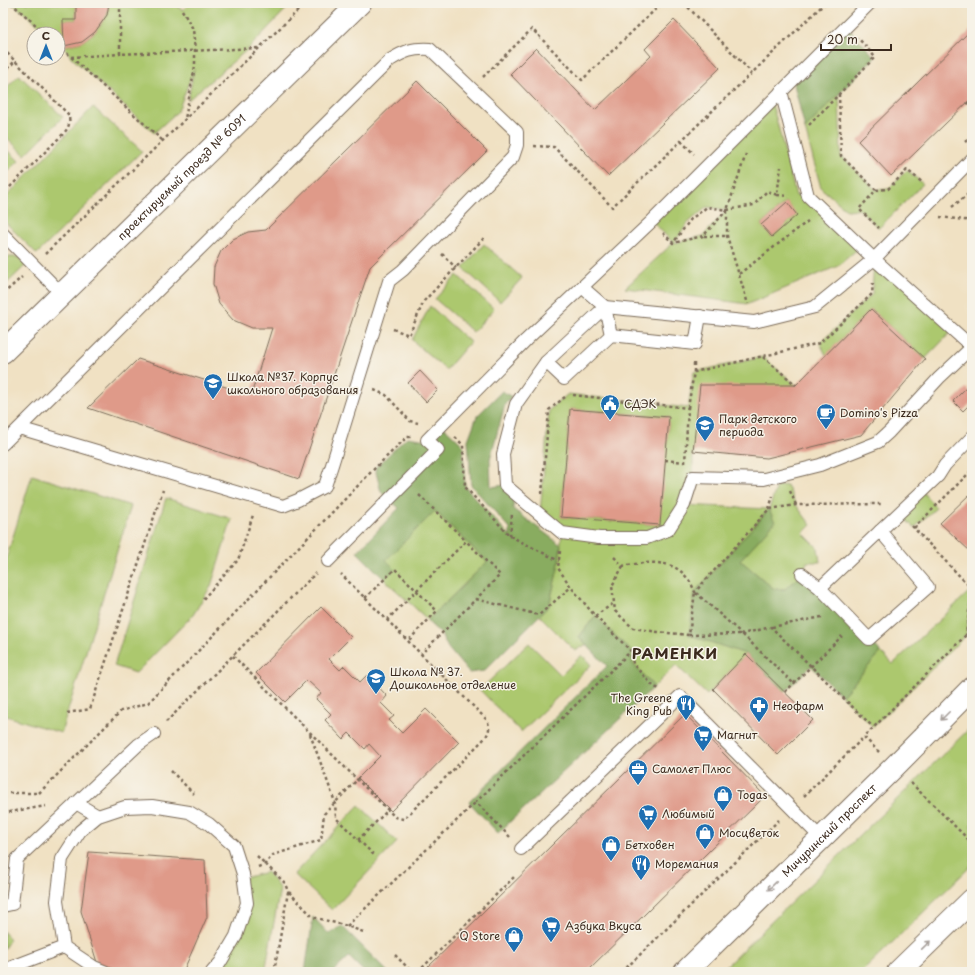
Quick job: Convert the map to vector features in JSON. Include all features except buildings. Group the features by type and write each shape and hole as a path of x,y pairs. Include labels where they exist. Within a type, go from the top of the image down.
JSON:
{"main road":[{"name":"проектируемый проезд № 6091","path":"3,352 360,3"},
{"name":"Мичуринский проспект","path":"685,972 972,688"},
{"path":"898,972 972,900"}],"lane":[{"path":"328,561 438,450 427,440 526,340 652,221 870,3"},
{"path":"3,444 19,428 390,60 405,51 417,48 430,49 517,132 517,145 513,157 403,270 389,281 325,486 283,506 19,428"},
{"path":"605,307 546,362 516,404 503,454 505,484 562,532 598,538 647,538 668,530 684,505 693,477 764,479 820,465 878,442 939,378 972,347 874,259 808,196 781,91"},
{"path":"582,287 605,307 754,322 815,307 874,259 972,159"},
{"path":"4,238 34,265 62,294"},
{"path":"605,307 611,335"},
{"path":"546,362 564,379 611,335 695,344 700,316"},
{"path":"820,588 938,476 945,465 972,437"},
{"path":"802,574 820,588 868,639 928,587 880,531"},
{"path":"521,849 680,696 792,807 821,838"},
{"path":"3,906 12,904 17,858 138,745 154,734"},
{"path":"76,803 98,816"},
{"path":"106,972 94,967 64,947 56,901 62,859 80,831 98,816 125,807 152,806 189,812 209,824 234,846 243,874 247,903 236,936 220,963 212,972"},
{"path":"4,972 4,970 64,947"}],"path":[{"path":"11,3 37,26"},
{"path":"120,3 120,54"},
{"path":"3,294 306,3"},
{"path":"472,88 532,29 582,80 662,3"},
{"path":"684,3 752,73"},
{"path":"554,147 612,207 825,3"},
{"path":"182,10 193,29 195,51 195,66 184,120"},
{"path":"673,243 691,219 707,206 727,210 754,205 767,191 777,195 783,148 792,133 805,130 875,57 846,26"},
{"path":"71,58 120,54 259,48"},
{"path":"3,49 68,114 69,123 68,128 64,133 3,194"},
{"path":"66,53 163,141"},
{"path":"3,73 15,61"},
{"path":"840,94 841,156 876,190 888,190 908,170 923,184"},
{"path":"967,102 972,107"},
{"path":"747,151 727,210 727,236 754,322"},
{"path":"876,190 859,209 879,228"},
{"path":"925,207 935,217 972,221"},
{"path":"704,236 727,210"},
{"path":"739,274 822,210"},
{"path":"652,221 673,243"},
{"path":"673,243 704,236 727,236"},
{"path":"376,322 408,336 424,301 484,238"},
{"path":"693,477 684,462 688,408 694,372 820,343 872,294 874,259"},
{"path":"763,357 796,385"},
{"path":"540,514 549,410 568,394 688,408"},
{"path":"3,794 39,794 121,711 148,703 407,436 427,440"},
{"path":"665,460 684,462"},
{"path":"952,490 972,470"},
{"path":"67,713 90,709 169,472"},
{"path":"406,482 500,575 421,654"},
{"path":"203,599 238,560 258,498"},
{"path":"690,635 695,592 769,508 796,505 908,504"},
{"path":"899,513 972,588 966,635"},
{"path":"562,532 558,568 571,587 595,616 631,651 633,664 654,687 680,696"},
{"path":"510,536 559,561"},
{"path":"598,538 623,566"},
{"path":"387,620 466,541"},
{"path":"154,734 328,561 487,720 490,726 489,733 407,816 403,819 398,819 233,656"},
{"path":"794,684 742,634 695,592 687,577 675,567 660,563 641,562 623,566 612,586 615,611 633,628 690,635 742,634 843,613"},
{"path":"365,598 394,568 437,611 408,641"},
{"path":"476,599 539,615 571,587"},
{"path":"595,616 614,603"},
{"path":"786,692 854,624"},
{"path":"772,627 873,727"},
{"path":"347,926 631,651"},
{"path":"309,732 335,802 336,818 374,855"},
{"path":"622,972 864,737"},
{"path":"265,864 273,855 321,840 324,814 357,780"},
{"path":"476,802 521,849"},
{"path":"3,812 53,805"},
{"path":"358,840 388,810"},
{"path":"418,972 515,876"},
{"path":"288,892 313,917 347,926 366,933"},
{"path":"395,955 412,972"}],"green space":[{"path":"12,3 76,3 76,20 64,20 64,26 40,26"},
{"path":"109,3 174,3 182,10 191,3 292,3 248,49 188,100 194,69 178,111 154,133 71,57 66,49 66,46 82,42 95,32 107,15"},
{"path":"846,26 875,57 805,129 793,80"},
{"path":"19,75 63,117 25,155 3,134 3,91"},
{"path":"839,94 841,156 876,190 888,189 907,170 923,184 879,228 859,209 847,210 821,188 805,129"},
{"path":"771,102 796,196 808,196 861,246 838,266 748,304 625,288 673,243 652,221","holes":["786,202 797,215 772,237 761,225","707,207 727,210 703,236 674,243 688,223"]},
{"path":"93,107 142,151 37,254 3,220 3,200"},
{"path":"3,145 19,161 3,177"},
{"path":"484,244 522,278 500,302 463,268"},
{"path":"3,257 18,257 26,265 3,287"},
{"path":"874,259 953,330 925,359 871,309 826,355 820,343 872,294"},
{"path":"457,275 494,309 473,332 435,299"},
{"path":"430,306 470,342 446,370 412,340"},
{"path":"763,357 796,385 693,451 693,477 684,505 769,509 695,592 690,635 746,654 707,695 676,665 654,687 633,664 631,651 595,616 579,637 587,644 575,651 539,615 549,606 558,568 562,533 540,514 549,410 568,394 688,408 694,372","holes":["570,409 669,417 659,525 561,517"]},
{"path":"502,391 512,397 505,404 490,459 491,487 505,485 514,493 513,509 561,545 558,568 549,606 484,671 469,673 448,648 441,634 427,621 487,562 435,511 386,560 395,569 384,579 357,552 399,508 381,492 375,468 407,437 427,440 443,426 463,445 465,487 510,536 510,529 471,485 468,440 477,416"},
{"path":"32,475 131,506 61,733 3,715 3,569"},
{"path":"787,485 796,505 811,525 803,533 818,548 820,562 807,562 802,574 785,589 774,589 740,560 774,522 769,509 777,486"},
{"path":"922,491 936,508 914,528 899,513"},
{"path":"166,498 232,519 211,586 193,615 136,673 114,666"},
{"path":"769,509 775,522 740,560 774,589 785,589 802,574 820,588 881,652 842,696 811,666 785,692 746,654 689,635 695,592"},
{"path":"435,511 487,562 428,620 384,579 394,569 386,560"},
{"path":"972,589 966,635 873,727 842,696 881,652 893,664"},
{"path":"595,616 631,651 633,664 654,687 498,833 469,802 607,666 579,637"},
{"path":"529,643 561,675 582,655 591,665 521,732 480,690"},
{"path":"972,726 972,865 862,972 720,972"},
{"path":"359,805 397,842 332,910 294,874"},
{"path":"267,872 280,889 265,972 212,972 247,903 244,878"},
{"path":"313,917 329,934 342,926 388,972 364,972 349,957 333,972 305,972"},
{"path":"3,931 10,939 3,950"}],"place":[{"name":"Школа №37. Корпус школьного образования","path":"213,400"},
{"name":"СДЭК","path":"610,421"},
{"name":"Domino's Pizza","path":"826,430"},
{"name":"Парк детского периода","path":"705,442"},
{"name":"Школа № 37. Дошкольное отделение","path":"376,695"},
{"name":"The Greene King Pub","path":"686,721"},
{"name":"Неофарм","path":"759,723"},
{"name":"Магнит","path":"703,752"},
{"name":"Самолет Плюс","path":"638,786"},
{"name":"Togas","path":"723,812"},
{"name":"Любимый","path":"648,831"},
{"name":"Мосцветок","path":"705,850"},
{"name":"Бетховен","path":"611,862"},
{"name":"Моремания","path":"641,881"},
{"name":"Азбука Вкуса","path":"551,943"},
{"name":"Q Store","path":"514,953"}],"district":[{"name":"РАМЕНКИ","path":"675,654"}]}
